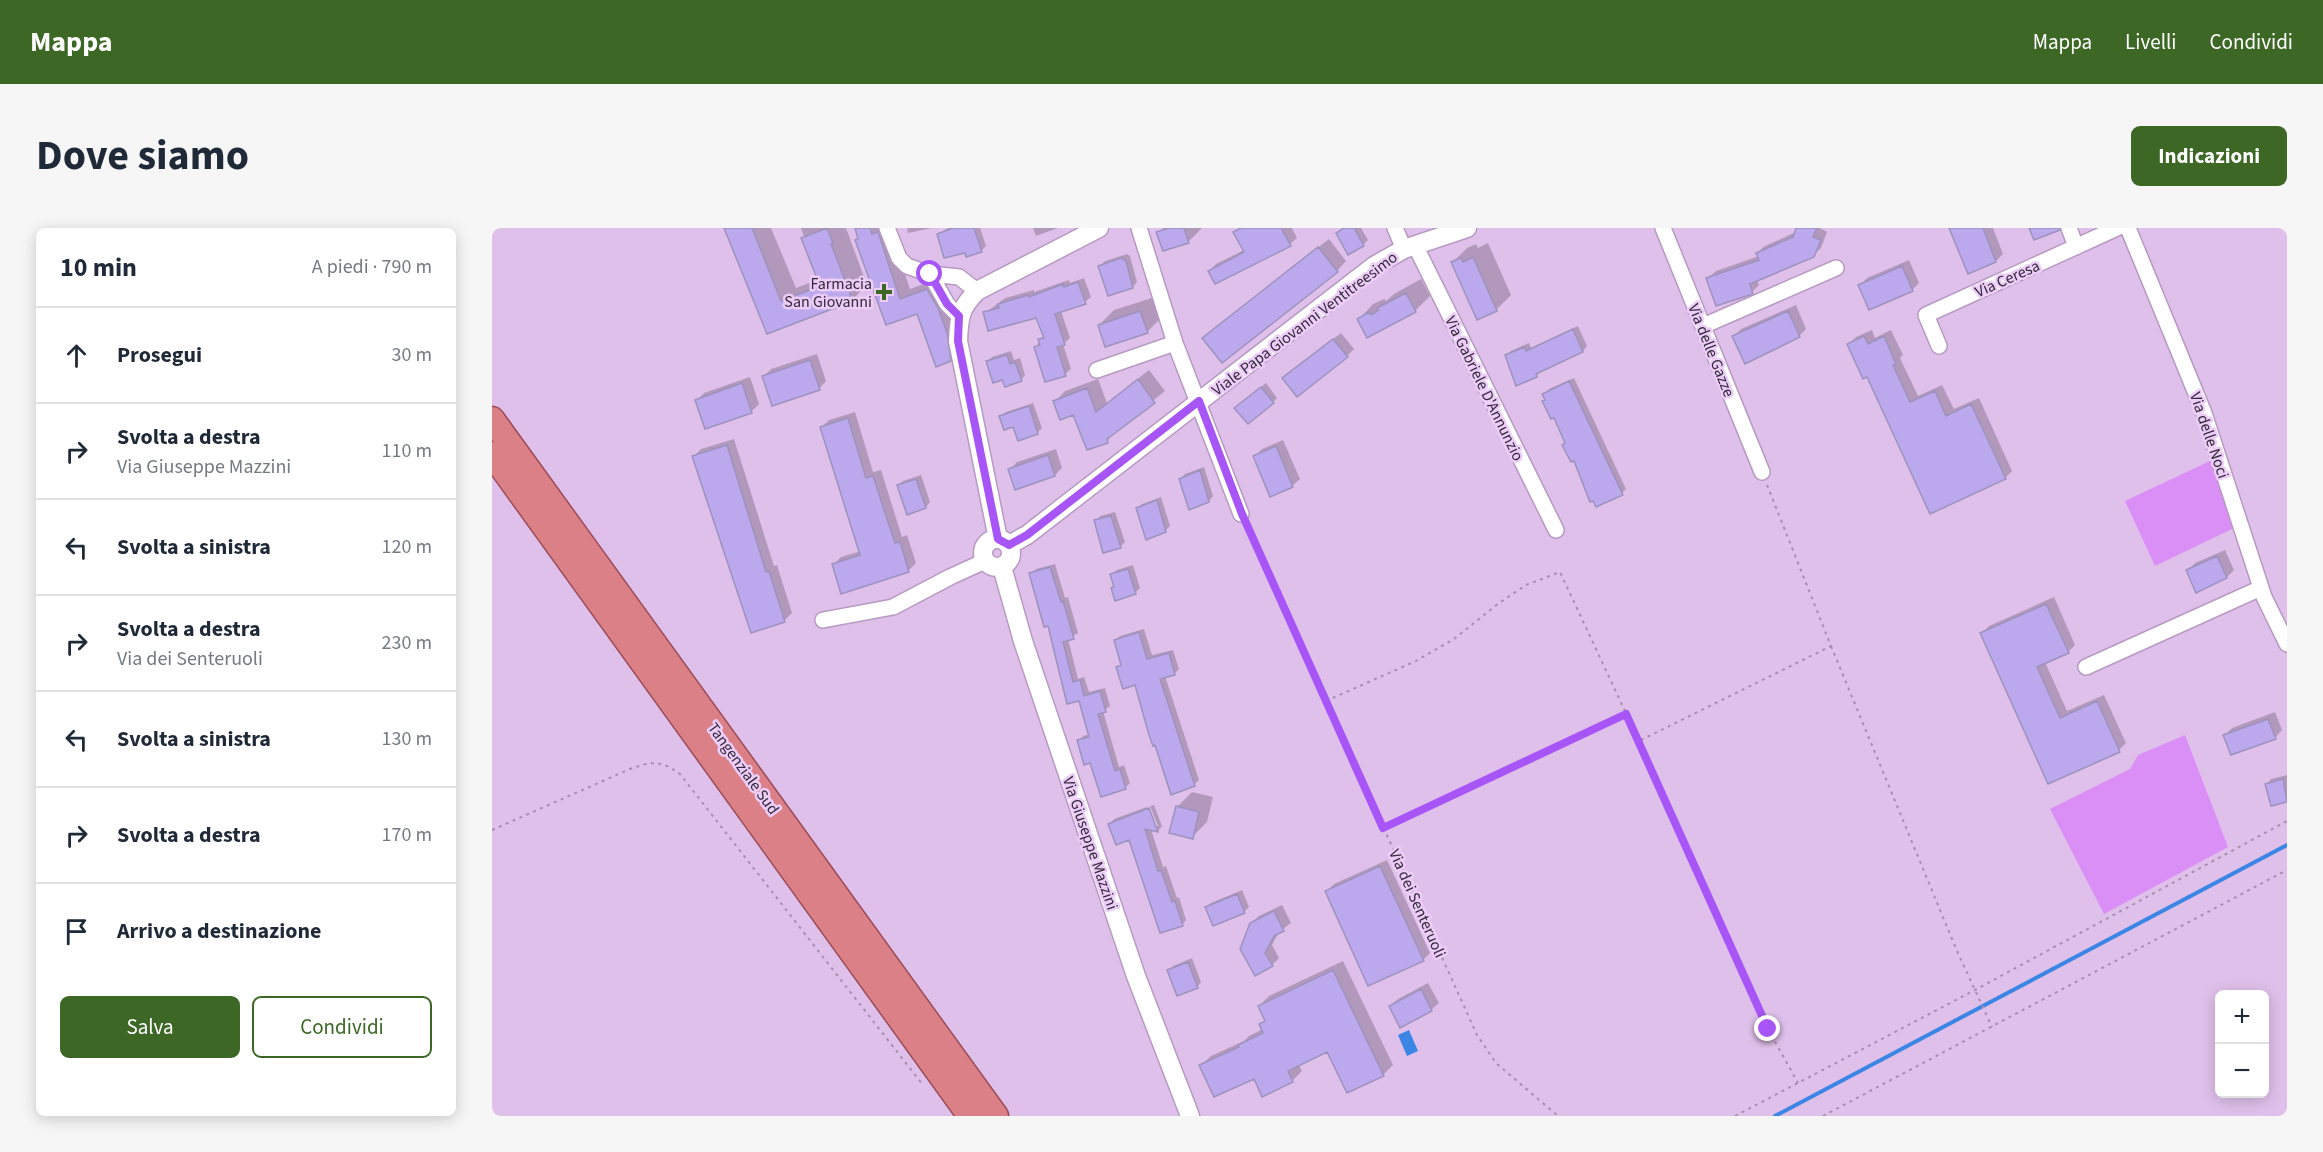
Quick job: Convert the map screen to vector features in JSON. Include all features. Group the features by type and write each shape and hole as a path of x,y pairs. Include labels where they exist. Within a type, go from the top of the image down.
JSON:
{"highway":[{"name":"Tangenziale Sud","path":"492,420 996,1116"},
{"name":"Tangenziale Sud","path":"492,453 970,1116"}],"street":[{"path":"887,228 899,258 907,266 930,274 959,277 977,291"},
{"path":"824,620 893,607 950,576 1010,559 1012,554 1003,542 958,341 959,316 965,302 977,291 1099,228"},
{"path":"1139,228 1175,343 1242,514"},
{"name":"Via Gabriele D'Annunzio","path":"1395,228 1410,247 1556,530"},
{"name":"Viale Papa Giovanni Ventitreesimo","path":"1003,542 1027,535 1374,267 1410,247 1467,228"},
{"name":"Via delle Gazze","path":"1663,228 1762,472"},
{"path":"2069,228 2076,247"},
{"name":"Via Ceresa","path":"1939,346 1926,315 2118,228"},
{"name":"Via delle Noci","path":"2128,228 2204,413 2261,588 2287,644"},
{"path":"1703,326 1836,268"},
{"path":"930,274 947,304 959,316"},
{"path":"1097,370 1175,343"},
{"path":"993,564 983,549 986,543 1003,542"},
{"name":"Via Giuseppe Mazzini","path":"993,564 1023,641 1129,954 1190,1116"},
{"path":"2086,667 2261,588"}],"path":[{"path":"1762,472 1957,951 1993,1028"},
{"name":"Via dei Senteruoli","path":"1242,514 1477,1035 1496,1063 1558,1116"},
{"path":"1326,701 1416,661 1454,639 1499,603 1526,585 1560,572 1639,741 1768,1029 1798,1083"},
{"path":"1639,741 1831,646"},
{"path":"1383,828 1626,714"},
{"path":"492,830 630,769 650,762 666,764 680,774 925,1088"},
{"path":"1736,1116 2287,821"},
{"path":"1823,1116 1993,1028 2287,870"}],"shaded area":[{"path":"2212,460 2234,528 2155,566 2125,501"},
{"path":"2185,735 2228,847 2104,914 2050,809 2130,769 2138,755"}],"water":[{"path":"1409,1030 1418,1051 1407,1056 1398,1035"}],"building":[{"path":"724,228 752,228 781,301 820,286 801,238 827,228 853,301 767,334"},
{"path":"855,228 870,228 872,234 878,232 900,299 927,289 938,308 947,333 951,361 936,367 917,314 886,325 855,240 858,239"},
{"path":"953,228 974,228 982,252 966,257 965,253 944,258 937,234"},
{"path":"1169,228 1184,228 1189,243 1163,251 1156,232"},
{"path":"1241,228 1281,228 1291,246 1215,284 1208,271 1244,252 1233,232"},
{"path":"1344,228 1354,228 1364,246 1348,255 1336,233"},
{"path":"1796,228 1817,228 1813,237 1821,240 1814,257 1750,284 1753,294 1716,306 1706,278 1759,260 1756,253 1793,237"},
{"path":"1949,228 1983,228 1996,262 1968,274"},
{"path":"2029,228 2059,228 2060,230 2034,240"},
{"path":"1318,247 1338,272 1222,363 1202,338"},
{"path":"1473,257 1497,311 1477,320 1451,262 1461,258 1463,262"},
{"path":"1121,258 1126,261 1133,288 1108,296 1098,266"},
{"path":"1902,266 1913,291 1869,310 1858,285"},
{"path":"1078,282 1086,304 1055,314 1065,345 1057,347 1066,376 1045,382 1034,347 1040,345 1038,339 1044,338 1036,318 988,331 983,312 999,308 998,304 1028,295 1029,297 1063,284 1064,287"},
{"path":"1406,293 1416,312 1367,338 1357,319 1369,312 1371,315 1379,310 1377,308"},
{"path":"1140,311 1148,333 1105,347 1098,325"},
{"path":"1788,311 1800,337 1745,364 1732,336"},
{"path":"1573,329 1583,352 1516,386 1505,355 1524,347 1526,351"},
{"path":"1864,336 1868,344 1884,336 1896,364 1893,365 1910,402 1935,391 1946,416 1971,404 2006,479 1930,514 1867,377 1863,379 1847,344"},
{"path":"1333,339 1348,357 1297,397 1282,378"},
{"path":"1007,355 1010,364 1015,362 1022,381 1005,387 1002,380 993,383 986,361"},
{"path":"810,360 820,390 772,406 762,376"},
{"path":"1138,379 1155,403 1107,439 1108,443 1087,450 1073,415 1060,420 1053,401 1087,388 1096,412"},
{"path":"1569,381 1623,495 1596,507 1593,501 1590,502 1574,461 1571,462 1562,445 1565,443 1554,418 1551,419 1542,401 1545,400 1542,394"},
{"path":"742,383 752,413 705,429 695,400"},
{"path":"1261,387 1274,403 1248,424 1234,408"},
{"path":"1029,406 1038,434 1018,441 1013,427 1004,430 999,416"},
{"path":"848,418 866,478 873,476 895,543 900,542 909,572 841,594 832,564 860,555 820,427"},
{"path":"727,445 766,572 769,571 785,622 751,633 692,456"},
{"path":"1276,446 1293,487 1270,497 1253,456"},
{"path":"1048,455 1055,476 1015,490 1008,469"},
{"path":"1200,470 1209,502 1189,510 1179,479"},
{"path":"916,479 926,508 907,515 897,485"},
{"path":"1157,500 1166,532 1146,540 1136,508"},
{"path":"1111,516 1121,548 1103,553 1094,520"},
{"path":"2217,556 2227,578 2196,593 2186,570"},
{"path":"1050,567 1074,639 1063,642 1073,682 1080,680 1084,696 1100,691 1106,712 1098,714 1115,771 1120,769 1126,789 1101,797 1090,763 1084,765 1077,740 1089,737 1079,701 1067,704 1048,626 1044,627 1029,573"},
{"path":"1128,569 1136,594 1115,601 1110,574"},
{"path":"2046,604 2069,653 2037,667 2060,718 2097,701 2120,752 2048,784 1980,633"},
{"path":"1139,632 1147,659 1169,653 1175,675 1160,679 1195,786 1171,795 1155,745 1153,746 1149,735 1135,685 1123,689 1116,667 1121,665 1114,640"},
{"path":"2268,719 2276,739 2231,755 2223,735"},
{"path":"2283,779 2287,802 2271,806 2265,784"},
{"path":"1176,806 1199,812 1193,839 1169,833"},
{"path":"1149,808 1158,832 1145,829 1158,871 1161,870 1183,926 1160,933 1129,840 1116,845 1108,824"},
{"path":"1380,866 1424,961 1368,986 1325,891"},
{"path":"1237,894 1245,913 1213,926 1205,907"},
{"path":"1274,911 1284,931 1274,936 1265,953 1273,966 1255,976 1240,949 1250,923"},
{"path":"1188,962 1198,988 1177,996 1167,970"},
{"path":"1333,970 1384,1076 1347,1093 1327,1052 1288,1071 1293,1082 1262,1097 1254,1079 1214,1097 1199,1065 1263,1033 1259,1024 1265,1021 1258,1006"},
{"path":"1421,989 1432,1011 1400,1028 1389,1006"}],"waterway":[{"path":"1775,1116 2287,845"}],"place":[{"name":"Farmacia San Giovanni","path":"884,292"}],"route":[{"path":"930,274 947,304 959,316 958,341 998,539 1009,545 1027,535 1199,401 1242,514 1383,828 1626,714 1768,1029"}]}
